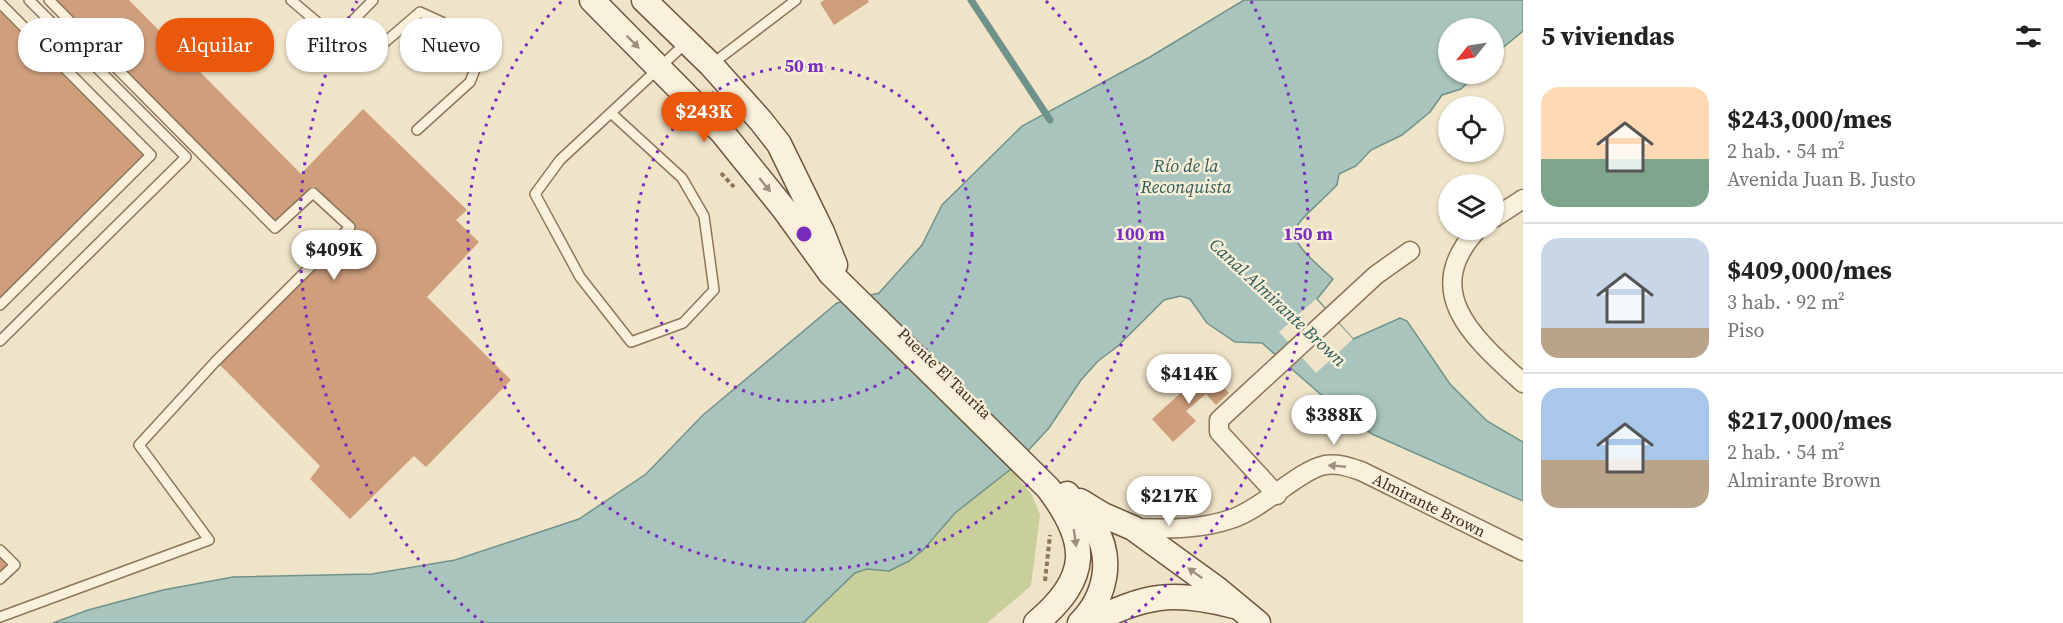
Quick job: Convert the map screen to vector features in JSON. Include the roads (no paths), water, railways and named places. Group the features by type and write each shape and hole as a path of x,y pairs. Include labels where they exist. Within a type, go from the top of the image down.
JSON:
{"main road":[{"path":"592,0 722,132 834,270"},
{"path":"644,0 711,65 761,120 778,144 822,232 834,270"},
{"name":"Puente El Taurita","path":"834,270 1056,487"},
{"path":"1056,487 1103,515 1133,528 1250,616"},
{"path":"1036,623 1068,591 1076,564 1075,531 1056,487"},
{"path":"1056,487 1093,525 1102,542 1105,564 1101,593 1091,612 1080,623"},
{"path":"1089,623 1152,597 1179,596 1250,616"}],"street":[{"path":"1504,211 1523,199"},
{"path":"1468,240 1462,246 1450,281 1457,311 1484,347 1523,383"},
{"path":"1277,495 1219,432 1219,420 1376,275 1410,251"},
{"name":"Almirante Brown","path":"1133,528 1187,528 1210,525 1236,517 1277,495 1318,467 1341,465 1361,471 1523,551"}],"lane":[{"path":"0,340 186,157 29,0"},
{"path":"0,616 209,540 140,445 215,362 350,227 313,193 275,228 49,0"},
{"path":"291,0 310,18"},
{"path":"355,18 373,0"},
{"path":"711,65 796,0"},
{"path":"0,3 151,155 0,305"},
{"path":"388,40 420,12 442,22 478,62 470,82 417,130"},
{"path":"611,114 682,178 704,216 714,290 683,323 631,342 580,278 535,194 560,160 687,42"},
{"path":"0,550 15,564 0,579"}],"water":[{"name":"Río de la Reconquista","path":"1244,0 1523,0 1523,31 1504,47 1504,18 1438,18 1438,84 1466,84 1461,89 1438,96 1438,101 1430,112 1402,135 1371,150 1356,166 1339,174 1337,185 1308,213 1295,231 1296,239 1302,249 1333,279 1317,299 1353,339 1400,318 1407,321 1450,384 1487,421 1523,442 1523,501 1372,434 1342,413 1262,343 1235,342 1207,323 1190,299 1181,296 1164,300 1118,346 1098,361 1081,380 1049,428 1011,469 955,513 923,550 909,561 889,571 867,569 855,573 803,623 53,623 88,610 163,590 233,577 372,574 455,560 579,519 646,474 703,415 837,303 879,293 922,245 942,205 1022,126 1150,57"}],"waterway":[{"path":"971,0 1050,120"}],"water label":[{"name":"Canal Almirante Brown","path":"1278,302"}]}
